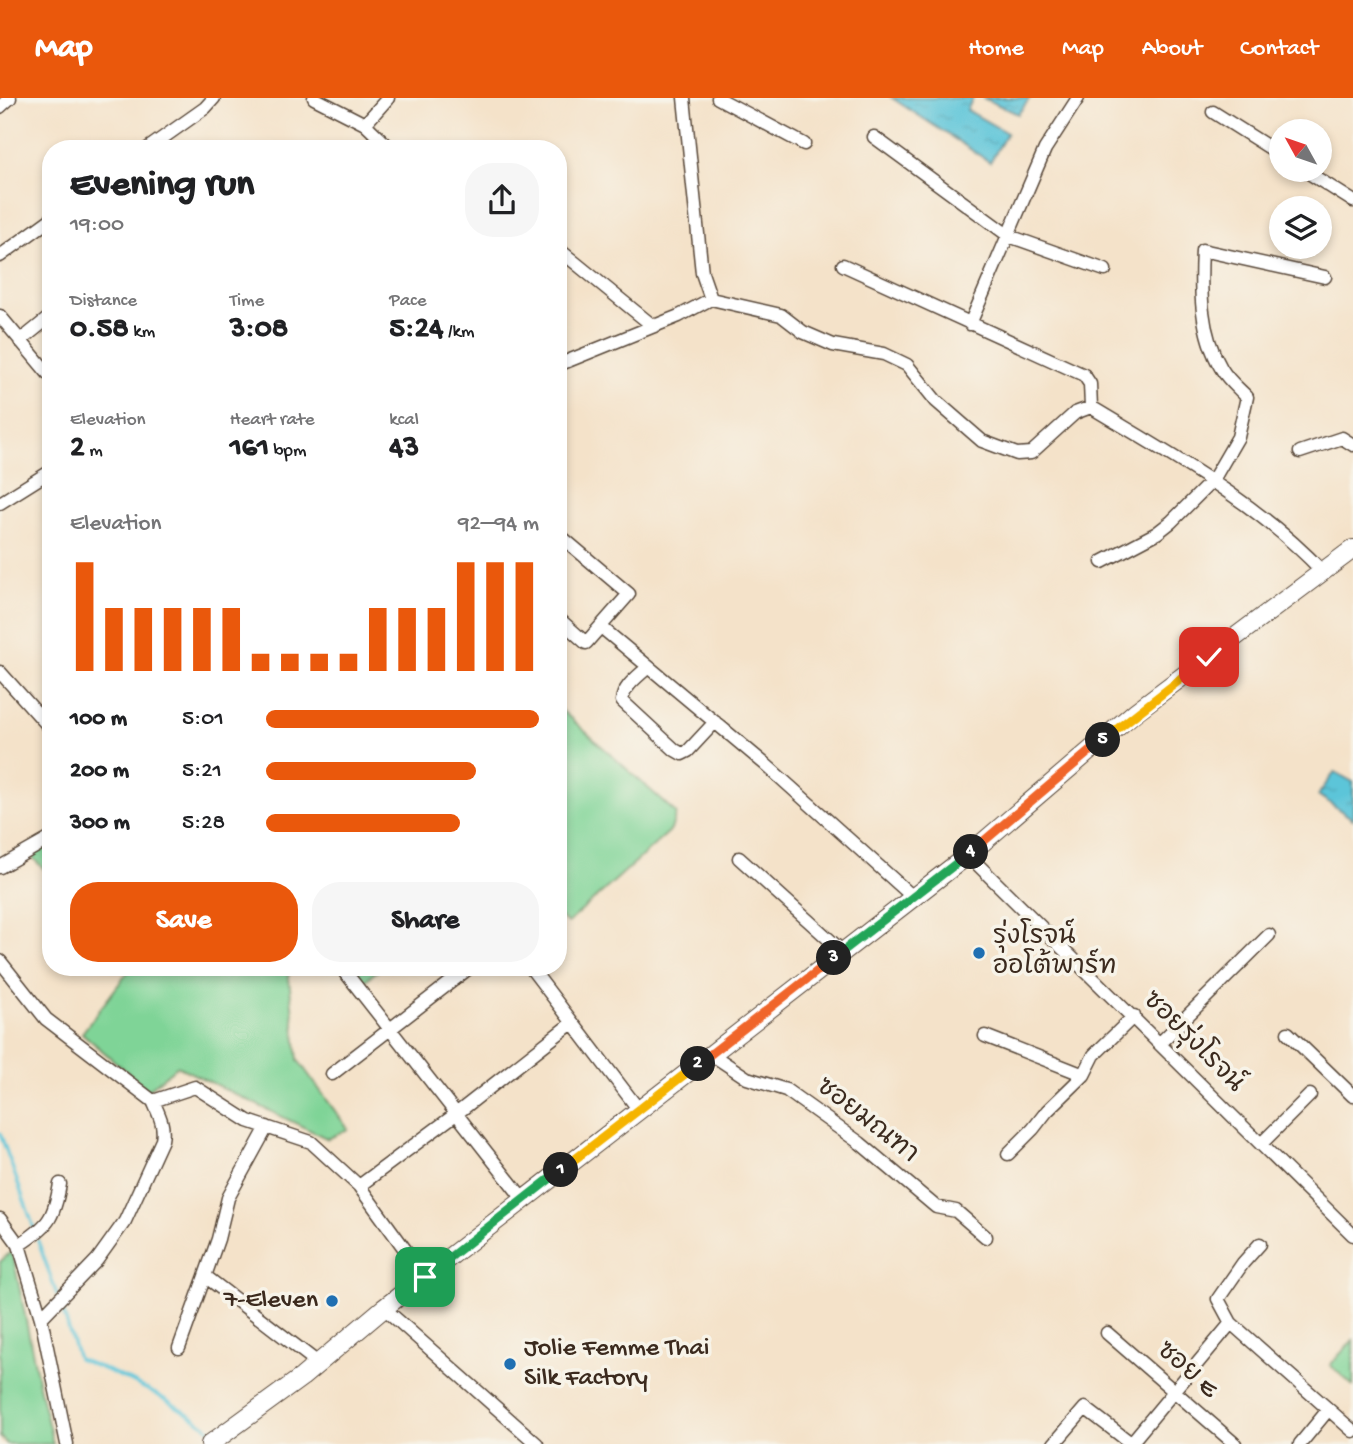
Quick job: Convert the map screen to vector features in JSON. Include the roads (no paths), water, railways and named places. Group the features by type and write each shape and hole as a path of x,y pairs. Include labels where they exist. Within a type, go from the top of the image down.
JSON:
{"main road":[{"path":"210,1444 318,1363 384,1308 968,855 1135,712 1353,548"}],"street":[{"path":"0,107 10,98"},
{"path":"161,140 205,108 214,98"},
{"path":"314,98 365,124 382,140"},
{"path":"365,124 388,98"},
{"path":"684,98 702,273 711,299"},
{"path":"718,98 804,144"},
{"path":"970,324 1045,149 1078,98"},
{"path":"1213,112 1269,147"},
{"path":"874,137 1009,236 1105,270"},
{"path":"1323,182 1353,201"},
{"path":"0,256 42,226"},
{"path":"1102,562 1157,533 1171,522 1213,480 1238,437 1247,397 1221,369 1208,336 1200,290 1202,250 1325,277"},
{"path":"567,256 653,326"},
{"path":"843,265 1084,375 1090,384 1091,407"},
{"path":"567,361 679,316 711,299 781,315 803,332 833,345 884,354 907,365 936,401 982,441 1017,454 1031,453 1075,413 1091,407"},
{"path":"0,316 42,367"},
{"path":"20,341 42,323"},
{"path":"1091,407 1213,480 1297,544 1323,572"},
{"path":"1300,452 1342,438 1353,444"},
{"path":"0,503 42,477"},
{"path":"567,542 629,594 586,643 567,626"},
{"path":"601,626 765,764 913,897"},
{"path":"649,667 622,694 622,701 675,750 682,754 688,751 715,722"},
{"path":"0,672 42,719"},
{"path":"0,867 42,843"},
{"name":"ซอยรุ่งโรจน์","path":"968,855 1261,1144 1351,1228"},
{"path":"739,859 843,952"},
{"path":"1160,1043 1269,935"},
{"path":"0,961 46,1019 153,1101 164,1131 125,1221 97,1260 40,1318"},
{"path":"349,976 524,1200"},
{"path":"332,1074 458,976"},
{"path":"537,976 639,1110"},
{"path":"1008,1154 1084,1074 1094,1055 1134,1016"},
{"path":"359,1186 572,1023"},
{"path":"1288,1033 1353,1096"},
{"path":"985,1036 1084,1074"},
{"name":"ซอยมณฑา","path":"711,1054 747,1078 786,1090 860,1143 936,1207 956,1211 986,1237"},
{"path":"153,1101 195,1087 248,1121 312,1142 359,1186 425,1277"},
{"path":"1261,1144 1310,1095"},
{"path":"179,1348 218,1239 228,1198 267,1127"},
{"path":"19,1245 49,1222 56,1208 60,1184"},
{"path":"0,1219 19,1245 40,1318 67,1444"},
{"path":"1260,1244 1218,1299 1231,1323 1353,1431"},
{"path":"205,1276 318,1363"},
{"path":"384,1308 537,1444"},
{"path":"1054,1444 1085,1408 1131,1444 1231,1323"},
{"name":"ซอย E","path":"1107,1333 1234,1444"},
{"path":"1300,1444 1328,1409"}],"water":[{"path":"892,98 973,98 967,110 1007,133 990,162"},
{"path":"983,98 1030,98 1018,114"},
{"path":"1335,772 1353,782 1353,819 1318,795"}],"waterway":[{"path":"0,1133 34,1228"},
{"path":"38,1241 57,1295"},
{"path":"60,1302 78,1359 147,1390 211,1430"}],"place":[{"name":"รุ่งโรจน์ ออโต้พาร์ท","path":"979,953"},
{"name":"7-Eleven","path":"332,1301"},
{"name":"Jolie Femme Thai Silk Factory","path":"510,1364"}]}
